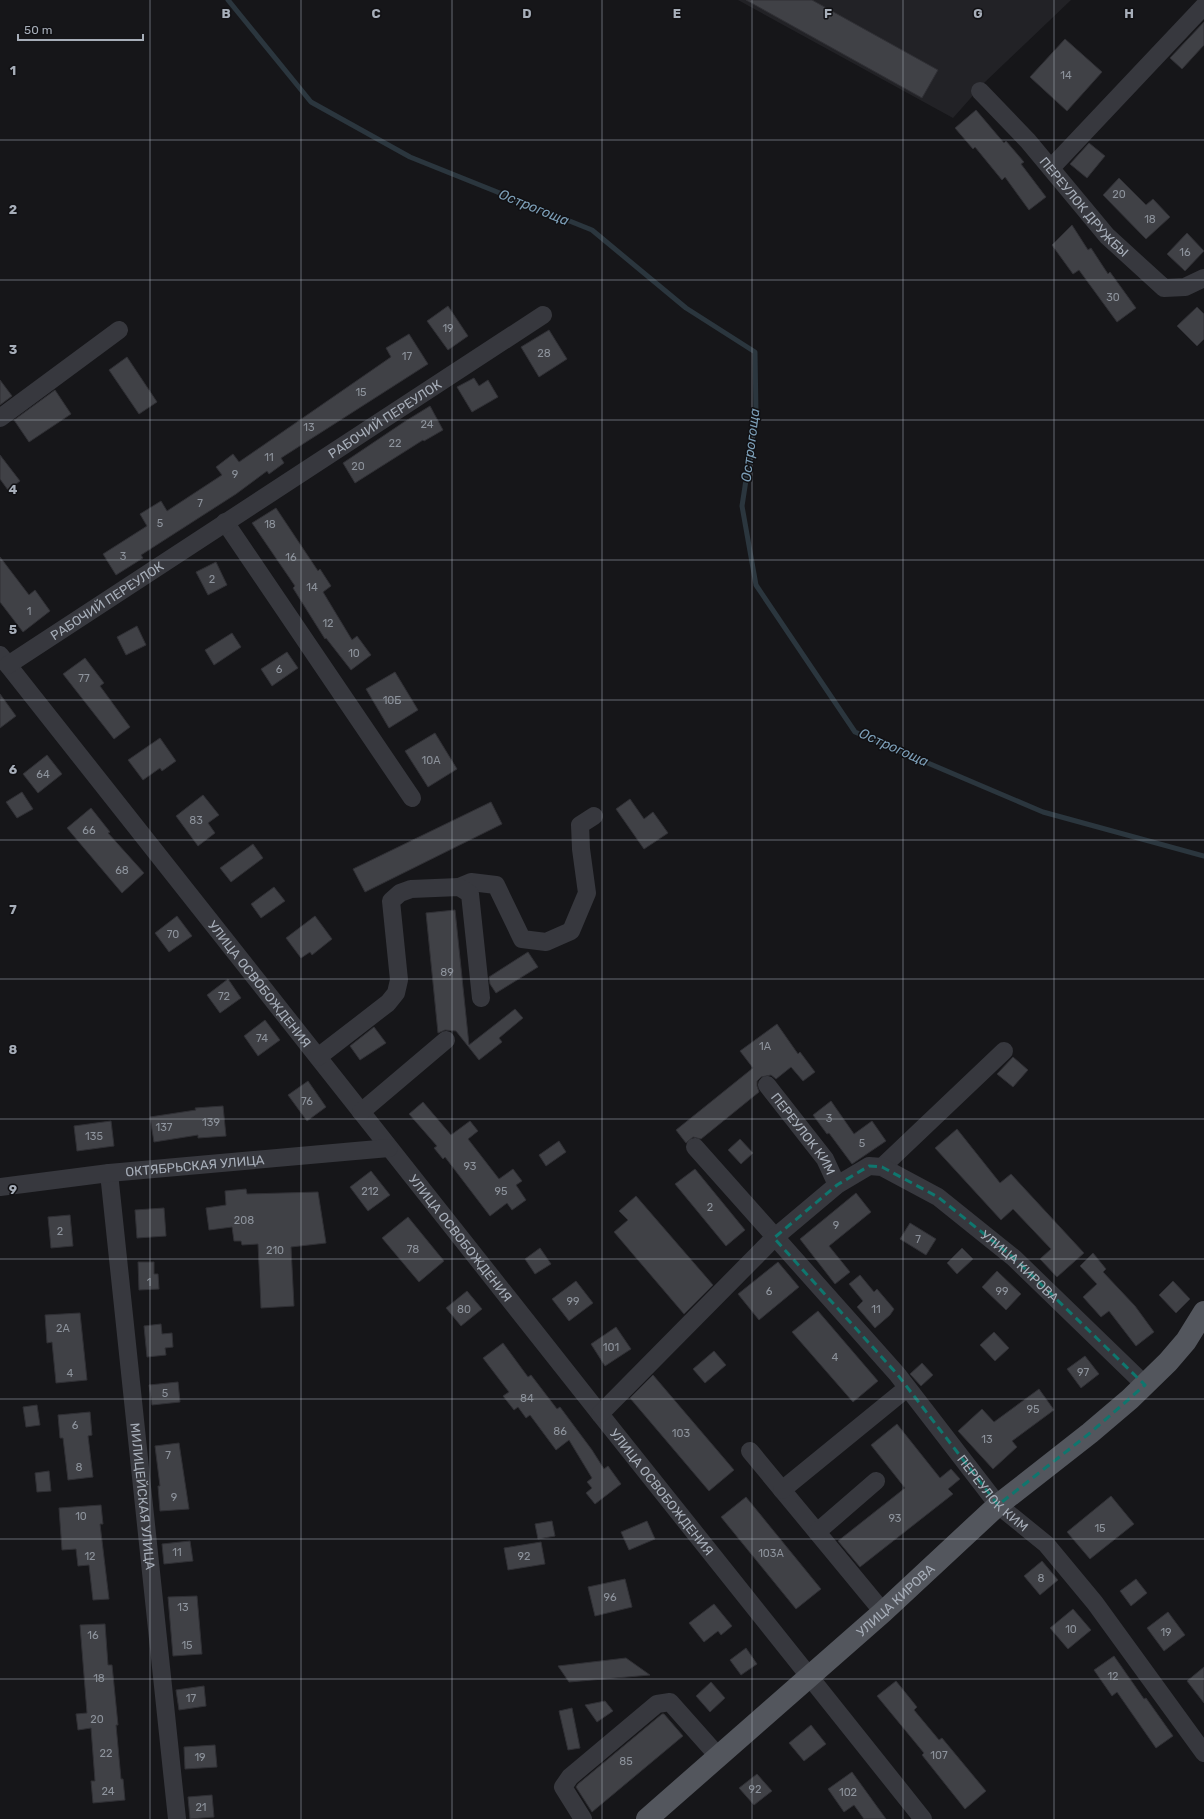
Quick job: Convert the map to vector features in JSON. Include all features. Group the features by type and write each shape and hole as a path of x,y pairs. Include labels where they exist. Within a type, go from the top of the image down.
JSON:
{"main road":[{"name":"УЛИЦА КИРОВА","path":"647,1819 883,1612 998,1505 1090,1433 1145,1384 1186,1341 1204,1312"}],"street":[{"path":"1051,168 1204,6"},
{"name":"ПЕРЕУЛОК ДРУЖБЫ","path":"980,90 1028,140 1107,236 1164,288 1185,287 1204,278"},
{"name":"РАБОЧИЙ ПЕРЕУЛОК","path":"4,660 225,522 543,315"},
{"path":"0,418 119,330"},
{"path":"225,522 412,798"},
{"name":"УЛИЦА ОСВОБОЖДЕНИЯ","path":"4,660 600,1414 924,1819"},
{"path":"318,1057 388,1003 396,993 399,980 392,901 400,893 411,889 458,886 471,882 496,885 522,939 546,942 570,931 587,893 581,849 580,825 594,816"},
{"path":"458,886 470,894 481,998"},
{"path":"361,1112 446,1040"},
{"path":"882,1167 1004,1051"},
{"name":"ПЕРЕУЛОК КИМ","path":"767,1085 825,1159 837,1185"},
{"name":"ПЕРЕУЛОК КИМ","path":"694,1147 907,1388 998,1505 1046,1544 1095,1604 1204,1753"},
{"name":"ОКТЯБРЬСКАЯ УЛИЦА","path":"0,1187 109,1173 390,1148"},
{"name":"ПЕРЕУЛОК КИМ","path":"774,1238 837,1185 869,1166 882,1167"},
{"name":"УЛИЦА КИРОВА","path":"882,1167 938,1197 1014,1258 1145,1384"},
{"name":"МИЛИЦЕЙСКАЯ УЛИЦА","path":"109,1173 177,1819"},
{"path":"600,1414 774,1238"},
{"path":"782,1490 907,1388"},
{"path":"750,1450 883,1612"},
{"path":"817,1532 876,1481"},
{"path":"583,1819 563,1786 570,1777 657,1704 670,1702 718,1756"}],"highlighted area":[{"path":"869,1166 882,1167 938,1197 1014,1258 1145,1385 1090,1433 998,1505 897,1374 774,1238 837,1185"}],"shaded area":[{"path":"738,0 1071,0 985,82 953,118"}],"building":[{"path":"746,0 812,0 938,70 922,98"},
{"path":"1204,22 1204,45 1182,69 1170,58"},
{"path":"1065,39 1102,72 1067,111 1030,77"},
{"path":"976,110 1004,143 1006,141 1024,162 1021,164 1046,197 1029,210 1005,177 1002,180 975,147 973,149 955,128"},
{"path":"1089,143 1105,156 1087,178 1070,164"},
{"path":"1119,178 1146,205 1153,199 1170,217 1146,239 1103,195"},
{"path":"1072,225 1088,250 1091,248 1108,274 1110,272 1136,308 1117,322 1079,270 1073,274 1052,245"},
{"path":"1187,233 1204,251 1185,271 1167,254"},
{"path":"448,306 468,336 448,350 427,321"},
{"path":"1197,307 1204,314 1204,339 1197,346 1177,326"},
{"path":"549,330 567,359 539,377 521,347"},
{"path":"409,334 428,364 281,458 284,463 269,474 267,471 236,494 141,555 143,558 116,575 103,554 147,526 140,514 161,501 167,511 222,475 216,467 233,454 239,462 391,357 386,348"},
{"path":"127,357 157,402 139,414 109,370"},
{"path":"474,378 479,386 488,380 498,397 472,412 457,387"},
{"path":"0,380 12,396 0,405"},
{"path":"55,390 71,414 29,442 14,420"},
{"path":"430,406 443,430 424,441 423,440 355,483 343,463"},
{"path":"0,455 20,481 8,490 0,479"},
{"path":"276,508 318,571 320,569 331,586 323,592 352,640 357,636 371,655 351,670 326,638 325,639 293,588 295,586 252,523"},
{"path":"0,557 29,595 35,590 50,611 23,632 0,602"},
{"path":"216,562 227,585 208,595 196,572"},
{"path":"137,626 146,645 126,655 117,637"},
{"path":"232,633 241,647 214,665 205,650"},
{"path":"287,652 298,668 272,686 261,669"},
{"path":"85,658 104,683 100,686 130,727 114,739 63,674"},
{"path":"395,672 418,710 389,728 366,689"},
{"path":"0,694 16,716 0,728"},
{"path":"435,733 457,769 428,787 405,751"},
{"path":"160,738 176,761 162,771 160,768 143,780 128,760"},
{"path":"47,755 62,774 38,793 23,774"},
{"path":"22,792 33,809 17,818 6,802"},
{"path":"203,795 219,815 208,823 215,833 198,846 176,816"},
{"path":"630,799 644,819 653,812 668,833 644,849 616,809"},
{"path":"491,802 502,824 365,892 353,869"},
{"path":"91,808 110,832 108,833 144,873 122,893 67,828"},
{"path":"253,844 263,858 231,882 220,868"},
{"path":"274,887 285,901 261,918 251,904"},
{"path":"455,910 469,1045 515,1009 523,1018 499,1038 502,1042 479,1060 456,1031 445,1030 438,1033 426,913"},
{"path":"177,916 192,936 169,952 155,933"},
{"path":"315,916 332,939 312,955 310,952 301,958 286,938"},
{"path":"528,952 538,967 496,993 490,984 489,977"},
{"path":"228,979 241,998 220,1013 207,995"},
{"path":"265,1020 280,1040 258,1056 244,1036"},
{"path":"777,1024 798,1054 800,1052 815,1072 803,1081 791,1067 776,1079 771,1075 761,1077 757,1081 759,1092 701,1139 693,1137 686,1143 676,1130 753,1068 740,1051"},
{"path":"374,1027 386,1043 360,1060 350,1046"},
{"path":"1013,1057 1028,1070 1013,1087 997,1074"},
{"path":"308,1081 326,1107 307,1121 288,1095"},
{"path":"831,1101 854,1134 872,1121 886,1141 852,1164 829,1133 827,1134 813,1115"},
{"path":"423,1102 451,1135 470,1121 478,1131 468,1139 499,1179 513,1169 522,1181 516,1185 526,1200 512,1210 507,1203 490,1216 445,1157 443,1159 434,1148 437,1146 409,1114"},
{"path":"223,1106 226,1136 198,1138 198,1135 154,1142 150,1117 196,1110 195,1108"},
{"path":"111,1121 114,1146 77,1151 74,1126"},
{"path":"957,1129 1000,1183 1011,1174 1084,1253 1057,1277 1040,1259 1051,1249 1013,1209 1001,1220 935,1148"},
{"path":"740,1139 753,1153 741,1164 728,1150"},
{"path":"559,1141 566,1152 546,1166 539,1155"},
{"path":"695,1169 745,1230 726,1246 675,1184"},
{"path":"371,1171 390,1195 368,1211 350,1187"},
{"path":"246,1189 247,1194 318,1192 326,1243 291,1247 294,1306 261,1308 258,1244 242,1245 241,1241 234,1241 232,1227 209,1230 206,1208 226,1205 225,1191"},
{"path":"856,1193 871,1212 829,1246 850,1272 835,1284 800,1239"},
{"path":"636,1196 713,1285 684,1314 614,1232 628,1220 619,1211"},
{"path":"164,1208 166,1236 137,1238 135,1210"},
{"path":"70,1215 73,1246 51,1248 48,1217"},
{"path":"408,1217 444,1261 419,1282 382,1238"},
{"path":"910,1223 936,1239 926,1255 900,1239"},
{"path":"540,1248 551,1264 535,1274 525,1259"},
{"path":"962,1248 973,1259 957,1274 947,1263"},
{"path":"1093,1253 1106,1269 1103,1272 1135,1306 1154,1332 1136,1346 1109,1311 1101,1317 1083,1297 1097,1284 1080,1266"},
{"path":"138,1262 154,1262 154,1274 158,1274 159,1289 139,1290"},
{"path":"778,1262 799,1287 759,1320 738,1294"},
{"path":"997,1271 1021,1294 1006,1310 982,1287"},
{"path":"860,1275 874,1292 877,1289 894,1309 890,1315 875,1328 857,1307 863,1301 849,1284"},
{"path":"576,1281 593,1303 569,1321 552,1299"},
{"path":"1173,1281 1190,1299 1176,1313 1159,1295"},
{"path":"467,1291 482,1309 461,1326 446,1308"},
{"path":"818,1311 878,1381 853,1402 792,1332"},
{"path":"80,1313 87,1380 56,1383 52,1342 47,1343 45,1315"},
{"path":"161,1324 162,1334 172,1333 173,1347 165,1348 166,1355 147,1357 144,1326"},
{"path":"616,1327 631,1349 605,1366 591,1344"},
{"path":"994,1332 1009,1348 995,1361 980,1345"},
{"path":"503,1343 528,1377 531,1375 557,1409 560,1407 592,1450 604,1469 608,1466 621,1484 595,1504 586,1493 592,1488 587,1482 592,1478 569,1440 556,1450 530,1415 526,1418 518,1407 514,1410 503,1396 509,1392 483,1358"},
{"path":"714,1351 726,1365 705,1383 693,1369"},
{"path":"1085,1356 1099,1374 1081,1388 1067,1369"},
{"path":"922,1363 933,1375 921,1386 910,1374"},
{"path":"653,1375 734,1470 709,1491 630,1398"},
{"path":"178,1382 180,1402 152,1405 149,1385"},
{"path":"1039,1389 1054,1410 1012,1441 1017,1447 993,1469 958,1431 982,1409 994,1422"},
{"path":"37,1405 40,1425 26,1427 23,1407"},
{"path":"90,1412 92,1435 88,1436 93,1477 68,1480 63,1438 60,1438 58,1415"},
{"path":"897,1424 940,1478 951,1469 960,1479 948,1489 953,1494 860,1567 838,1541 905,1488 871,1445"},
{"path":"179,1443 189,1509 160,1511 158,1486 160,1486 155,1446"},
{"path":"49,1471 51,1491 37,1492 35,1473"},
{"path":"1111,1496 1134,1524 1090,1559 1067,1532"},
{"path":"746,1497 821,1589 796,1609 721,1517"},
{"path":"101,1505 103,1524 100,1524 109,1599 93,1600 89,1565 78,1566 76,1549 62,1550 59,1508"},
{"path":"552,1521 555,1536 538,1539 535,1524"},
{"path":"647,1521 655,1539 629,1550 621,1532"},
{"path":"190,1541 193,1561 164,1564 162,1544"},
{"path":"541,1542 545,1564 508,1570 504,1548"},
{"path":"1042,1561 1058,1580 1040,1595 1024,1576"},
{"path":"625,1579 632,1607 595,1616 588,1587"},
{"path":"1136,1579 1147,1593 1131,1606 1120,1591"},
{"path":"197,1596 202,1654 173,1656 168,1597"},
{"path":"714,1604 732,1626 721,1635 718,1631 704,1642 689,1623"},
{"path":"1073,1609 1091,1630 1068,1649 1050,1628"},
{"path":"1168,1612 1185,1635 1164,1651 1147,1628"},
{"path":"105,1624 108,1665 112,1665 118,1725 116,1725 121,1779 123,1779 125,1800 93,1803 91,1781 95,1781 91,1728 78,1730 76,1714 87,1713 80,1625"},
{"path":"746,1648 757,1664 741,1675 730,1660"},
{"path":"1114,1656 1144,1699 1146,1698 1173,1736 1156,1748 1117,1692 1112,1696 1094,1670"},
{"path":"626,1658 650,1675 569,1682 558,1666"},
{"path":"1204,1667 1204,1703 1187,1681"},
{"path":"896,1681 917,1707 914,1710 939,1740 942,1738 986,1791 965,1809 922,1755 924,1753 877,1696"},
{"path":"711,1682 725,1698 710,1712 696,1696"},
{"path":"204,1686 206,1706 179,1710 176,1690"},
{"path":"605,1701 613,1711 597,1722 585,1705"},
{"path":"572,1708 580,1748 568,1750 559,1711"},
{"path":"662,1714 664,1714 683,1736 592,1812 576,1787 578,1784"},
{"path":"811,1725 826,1744 804,1761 789,1743"},
{"path":"215,1745 217,1767 185,1769 184,1747"},
{"path":"852,1772 886,1819 864,1819 854,1805 844,1812 828,1789"},
{"path":"757,1774 772,1791 754,1805 739,1788"},
{"path":"212,1795 214,1817 190,1819 188,1797"}],"waterway":[{"name":"Острогоща","path":"228,0 311,102 410,157 592,230 686,308 755,352 756,415 742,506 756,585 855,732 1043,812 1204,856"}]}
